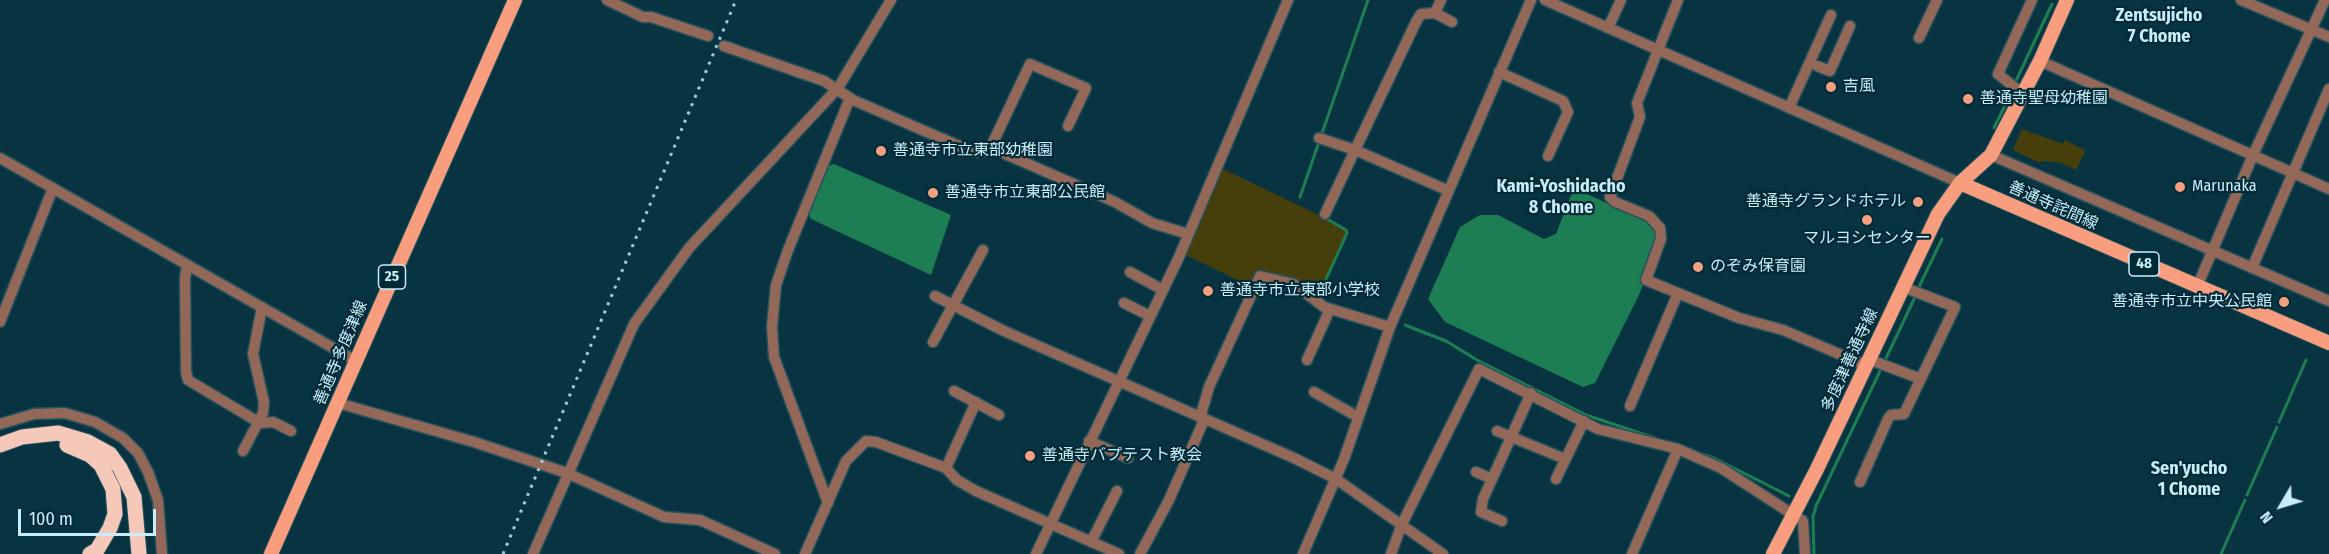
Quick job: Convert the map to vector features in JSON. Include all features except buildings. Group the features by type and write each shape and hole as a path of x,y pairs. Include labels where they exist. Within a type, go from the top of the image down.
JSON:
{"highway":[{"path":"0,445 22,437 58,433 88,442 110,454 134,496 139,554"},
{"path":"0,455 24,447 57,443 78,449 101,465 113,489 115,514 106,538 90,554"}],"main road":[{"name":"善通寺多度津線","path":"271,554 515,0"},
{"path":"1960,183 1991,155 2024,94 2067,0"},
{"name":"善通寺詫間線","path":"1960,183 2329,344"},
{"name":"多度津善通寺線","path":"1773,554 1792,513 1875,364 1912,291 1938,214 1960,183"}],"street":[{"path":"607,0 643,17 651,17 708,36"},
{"path":"533,554 623,347 653,295 689,248 838,88 891,0"},
{"path":"1036,554 1163,290 1288,0"},
{"path":"1436,13 1441,0"},
{"path":"1302,554 1336,479 1390,327 1447,190 1532,0"},
{"path":"1545,0 1960,183"},
{"path":"1608,28 1621,0"},
{"path":"1678,0 1638,103 1640,117 1610,197 1615,202 1649,216 1660,228 1661,239 1646,280 1739,318 1783,330 1921,379"},
{"path":"1919,38 1937,0"},
{"path":"2024,94 1998,74 2032,0"},
{"path":"2241,0 2329,37"},
{"path":"2197,287 2253,155 2325,0"},
{"path":"1325,214 1421,14 1436,13 1452,22"},
{"path":"1793,110 1831,15"},
{"path":"1793,110 1818,63 1830,71 1850,26"},
{"path":"724,46 838,88 850,98 957,145 976,152 996,150 1115,202 1152,223 1188,234"},
{"path":"2040,61 2329,189"},
{"path":"989,151 1030,64 1086,88 1068,126"},
{"path":"1499,72 1563,101 1568,112 1548,156"},
{"path":"2253,268 2329,89"},
{"path":"828,503 774,357 772,327 776,285 850,98"},
{"path":"1321,138 1355,150 1447,190"},
{"path":"1991,155 2329,301"},
{"path":"0,158 356,361"},
{"path":"0,322 53,188"},
{"path":"933,342 983,250"},
{"path":"187,265 185,278 186,372 189,380 260,423 273,422 291,431"},
{"path":"1130,272 1163,290"},
{"path":"1140,554 1169,500 1202,419 1209,387 1260,276 1294,285 1330,309 1390,327"},
{"path":"1860,482 1887,419 1892,415 1904,414 1954,307 1912,291"},
{"path":"1630,406 1678,293"},
{"path":"934,296 1004,331 1120,380 1336,479 1443,554"},
{"path":"1124,303 1150,316"},
{"path":"243,451 260,423 264,402 253,354 262,307"},
{"path":"1307,360 1330,309"},
{"path":"1390,554 1402,524 1479,369 1531,393 1598,429 1678,449 1721,468 1803,521 1805,554"},
{"path":"954,391 999,415"},
{"path":"1314,392 1358,417"},
{"path":"1502,521 1481,512 1483,499 1531,393"},
{"path":"946,468 976,402"},
{"path":"338,403 474,442 567,473 664,517 700,520 775,554"},
{"path":"0,424 34,414 65,412 95,422 123,438 138,453 158,500 162,554"},
{"path":"1556,479 1584,421"},
{"path":"1497,431 1565,459"},
{"path":"805,554 846,461 866,441 876,442 946,468 957,480 976,491 1094,547 1119,554"},
{"path":"1089,441 1128,458"},
{"path":"1632,554 1678,449"},
{"path":"1476,472 1492,479"},
{"path":"1094,547 1117,491"}],"shaded area":[{"path":"2022,129 2063,144 2065,140 2083,149 2085,152 2076,170 2061,163 2043,161 2040,163 2013,150"},
{"path":"834,164 951,215 931,275 811,219 808,213 827,166"},
{"path":"1223,169 1348,229 1318,298 1259,272 1252,287 1184,254"},
{"path":"1574,188 1650,223 1659,231 1660,239 1639,295 1595,383 1583,387 1445,322 1428,299 1460,227 1480,215 1498,215 1544,239 1556,234"}],"waterway":[{"path":"1300,197 1368,0"},
{"path":"2015,83 2052,4"},
{"path":"1994,128 2012,91"},
{"path":"1318,297 1347,233 1346,230 1327,219"},
{"path":"1918,289 1942,239"},
{"path":"1814,554 1813,517 1816,506 1916,295"},
{"path":"1405,325 1446,341 1477,360 1586,415 1655,438"},
{"path":"2279,422 2306,360"},
{"path":"2247,495 2277,427"},
{"path":"1699,453 1714,458 1789,496"},
{"path":"2221,554 2245,500"}],"railway":[{"path":"503,554 736,0"}],"place":[{"name":"吉風","path":"1831,87"},
{"name":"善通寺聖母幼稚園","path":"1968,99"},
{"name":"善通寺市立東部幼稚園","path":"881,151"},
{"name":"Marunaka","path":"2180,187"},
{"name":"善通寺市立東部公民館","path":"933,193"},
{"name":"善通寺グランドホテル","path":"1918,202"},
{"name":"マルヨシセンター","path":"1867,220"},
{"name":"のぞみ保育園","path":"1698,267"},
{"name":"善通寺市立東部小学校","path":"1208,291"},
{"name":"善通寺市立中央公民館","path":"2284,302"},
{"name":"善通寺バプテスト教会","path":"1030,456"}],"district":[{"name":"Zentsujicho 7 Chome","path":"2159,26"},
{"name":"Kami-Yoshidacho 8 Chome","path":"1561,198"},
{"name":"Sen'yucho 1 Chome","path":"2189,479"}]}
